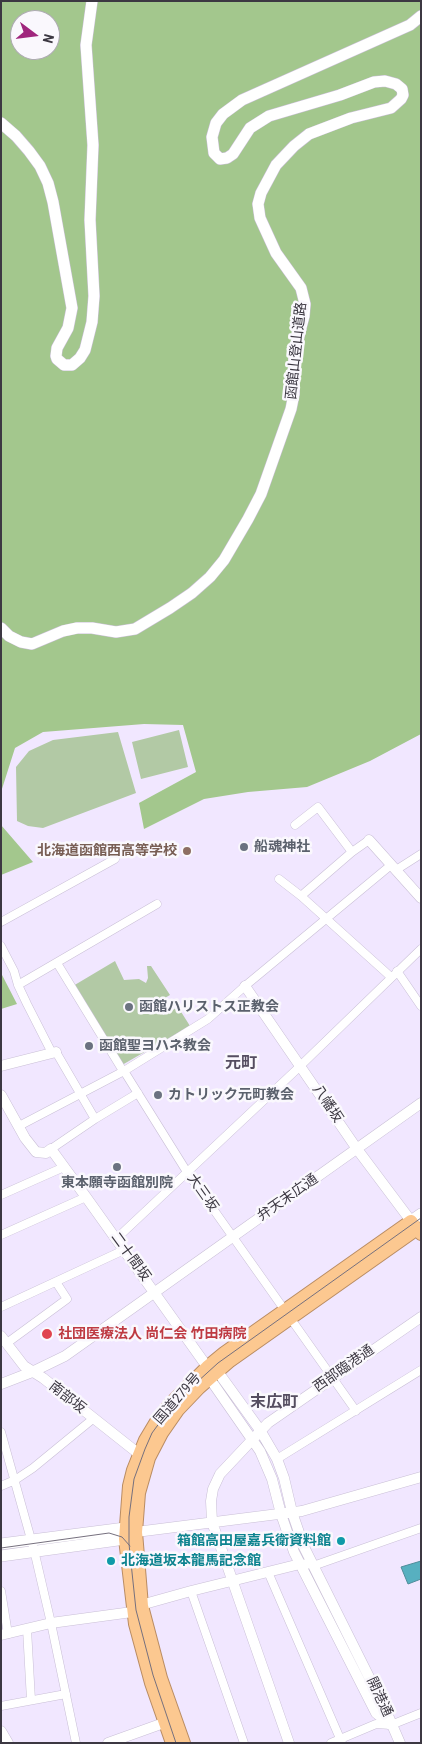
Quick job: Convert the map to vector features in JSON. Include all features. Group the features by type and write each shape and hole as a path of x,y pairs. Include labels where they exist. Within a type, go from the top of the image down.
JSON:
{"highway":[{"name":"国道279号","path":"172,1743 170,1720 159,1670 137,1609 129,1533 129,1486 139,1454 150,1431 165,1410 288,1314 418,1225"},
{"name":"国道279号","path":"129,1533 141,1482 155,1446 178,1410 212,1373"},
{"name":"国道279号","path":"170,1720 184,1743"}],"main road":[{"path":"1,124 16,136 29,151 40,166 48,183 72,308 68,328 57,348 56,356 64,365 72,365 80,358 84,350 92,322 94,296 90,220 93,145 86,45 92,1"},
{"name":"函館山登山道路","path":"1,628 9,636 21,642 32,644 77,628 92,628 116,632 135,629 192,593 210,577 224,560 261,494 292,409 294,354 304,316 301,288 276,253 260,218 258,204 261,193 276,165 294,146 309,134 351,118 391,108 401,99 403,95 402,89 396,84 385,81 374,82 340,95 269,116 250,128 233,154 227,158 220,159 214,153 212,137 216,124 223,114 242,100 410,25 421,16"},
{"path":"1,1544 33,1545 129,1533"},
{"path":"1,1556 33,1545"}],"street":[{"path":"295,825 318,807 352,852"},
{"path":"301,896 352,852 369,840 421,898"},
{"path":"19,1126 123,1071 208,1019 326,919 394,868 421,854"},
{"path":"1,922 115,859"},
{"path":"279,879 394,974 421,1006"},
{"path":"18,985 157,904"},
{"path":"1,946 14,971 18,985 54,1052 81,1093 95,1119"},
{"path":"116,1239 421,949"},
{"name":"大三坂","path":"57,963 187,1172 356,1411"},
{"name":"八幡坂","path":"245,986 357,1149 418,1225"},
{"path":"1,1066 54,1052"},
{"path":"1,1095 25,1138 36,1152 46,1153 95,1119 138,1094"},
{"name":"弁天末広通","path":"1,1384 65,1356 421,1102"},
{"name":"二十間坂","path":"51,1149 212,1373"},
{"path":"1,1195 64,1167"},
{"path":"1,1235 86,1197"},
{"path":"1,1307 124,1250"},
{"path":"4,1340 68,1299 56,1282"},
{"name":"西部臨港通","path":"212,1522 212,1501 215,1483 225,1468 260,1430 421,1317"},
{"name":"南部坂","path":"4,1340 24,1366 139,1454"},
{"path":"277,1459 421,1370"},
{"name":"開港通","path":"212,1373 260,1430 277,1459 288,1490 292,1512 304,1548 382,1702 391,1725"},
{"name":"開港通","path":"212,1373 269,1468 281,1514 300,1564 376,1713 391,1725"},
{"path":"1,1486 16,1480 34,1468 94,1418"},
{"path":"2,1434 33,1545 76,1743"},
{"path":"129,1533 292,1512 421,1477"},
{"path":"212,1522 289,1743"},
{"path":"1,1591 5,1634 51,1623 137,1609 191,1592 300,1564 312,1566 421,1528"},
{"path":"268,1572 342,1741"},
{"path":"191,1592 244,1743"},
{"path":"27,1629 31,1700"},
{"path":"1,1706 66,1694"},
{"path":"331,1743 342,1741 376,1724 391,1725 421,1713"},
{"path":"111,1742 170,1720"},
{"path":"391,1725 400,1743"},
{"path":"1,1732 8,1743"}],"green space":[{"path":"1,1 421,1 421,734 370,761 307,787 248,792 204,799 144,829 139,803 196,772 183,725 144,724 43,732 15,748 1,792"},
{"path":"179,730 188,767 141,779 132,742"},
{"path":"118,732 136,793 43,828 28,826 17,821 16,767 29,751 53,740"},
{"path":"1,825 33,862 1,875"},
{"path":"115,961 124,980 139,979 146,983 148,978 147,966 151,966 170,995 158,1002 158,1008 163,1015 178,1007 190,1026 122,1065 73,986"},
{"path":"1,973 17,1004 1,1009"}],"water":[{"path":"421,1561 421,1579 408,1584 401,1567"}],"tram line":[{"path":"176,1743 153,1675 136,1610 129,1544 129,1517 134,1479 152,1433 174,1403 218,1363 421,1218"},
{"path":"1,1548 109,1533 122,1537 130,1546"}],"place":[{"name":"船魂神社","path":"244,847"},
{"name":"北海道函館西高等学校","path":"187,851"},
{"name":"函館ハリストス正教会","path":"129,1007"},
{"name":"函館聖ヨハネ教会","path":"89,1046"},
{"name":"カトリック元町教会","path":"158,1095"},
{"name":"東本願寺函館別院","path":"117,1167"},
{"name":"社団医療法人 尚仁会 竹田病院","path":"47,1334"},
{"name":"箱館高田屋嘉兵衛資料館","path":"341,1541"},
{"name":"北海道坂本龍馬記念館","path":"111,1561"}],"district":[{"name":"元町","path":"241,1064"},
{"name":"末広町","path":"274,1403"}]}
